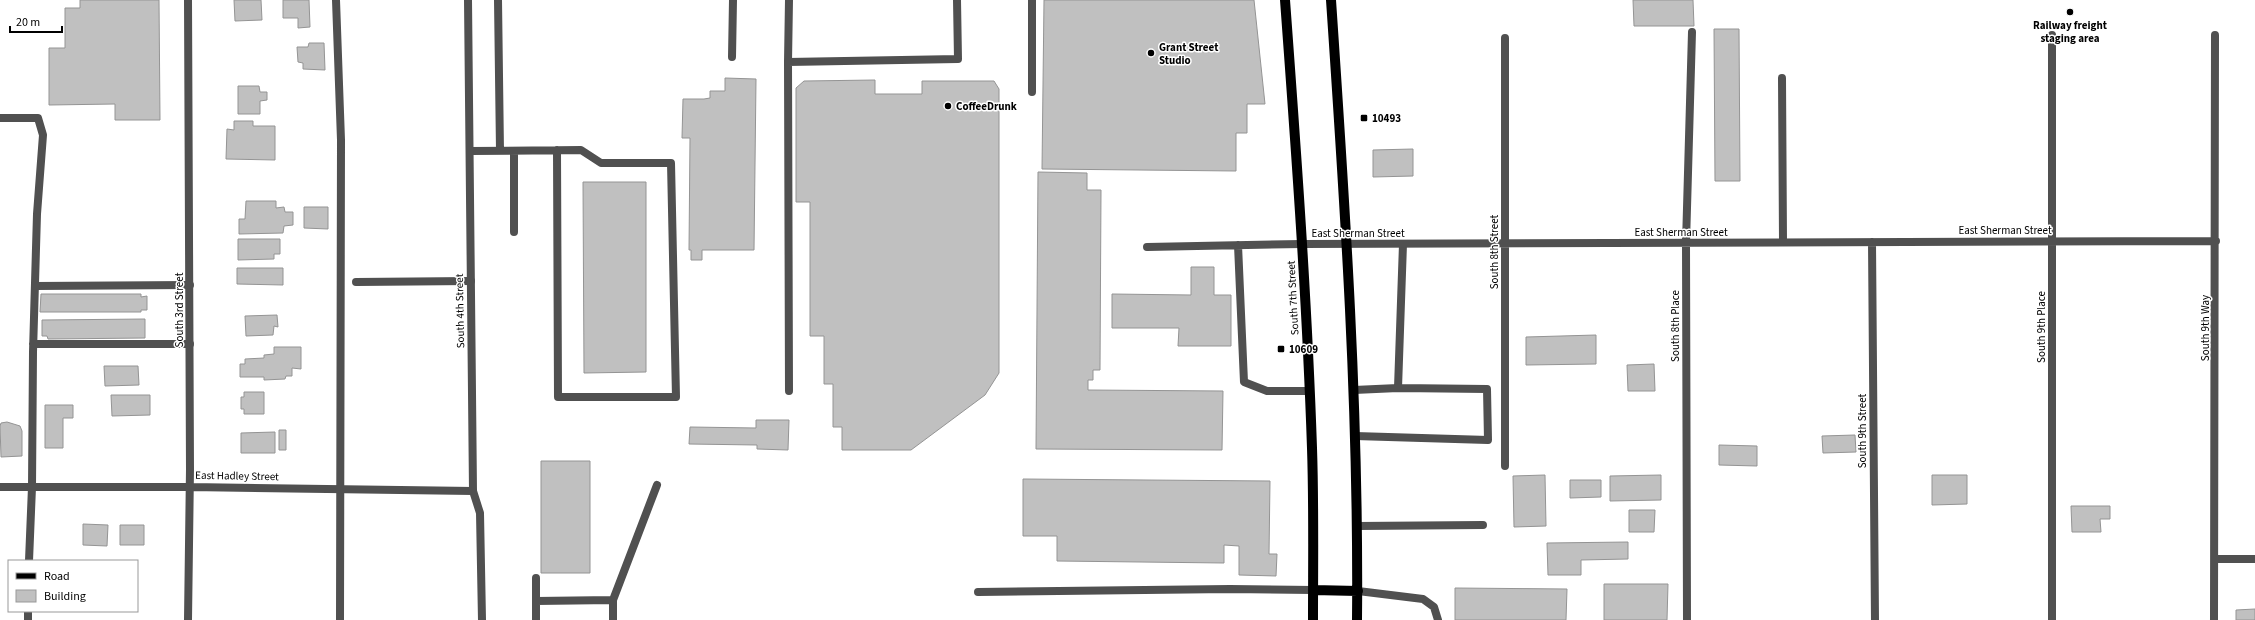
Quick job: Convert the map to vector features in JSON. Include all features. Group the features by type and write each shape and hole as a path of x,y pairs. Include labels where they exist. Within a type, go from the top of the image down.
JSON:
{"main road":[{"name":"South 7th Street","path":"1285,0 1302,244 1310,391 1313,620"},
{"path":"1331,0 1347,244 1354,390 1358,591 1357,620"},
{"path":"1313,590 1358,591"}],"street":[{"name":"South 3rd Street","path":"188,0 190,285 190,487 188,620"},
{"path":"336,0 341,140 342,489 340,620"},
{"name":"South 4th Street","path":"468,0 473,491 480,513 482,620"},
{"path":"498,0 500,151"},
{"path":"732,57 733,0"},
{"path":"789,0 789,391"},
{"path":"788,62 958,59 957,0"},
{"path":"1032,0 1032,92"},
{"name":"South 8th Place","path":"1687,620 1686,242 1692,32"},
{"name":"South 9th Place","path":"2052,35 2052,620"},
{"name":"South 9th Way","path":"2214,620 2216,35"},
{"name":"South 8th Street","path":"1505,38 1505,466"},
{"path":"1782,78 1782,242"},
{"path":"0,118 38,118 43,134 33,344 32,487 29,560"},
{"path":"470,151 514,151 557,150 581,150 601,164 671,164 676,397 558,397 557,150"},
{"path":"514,151 514,232"},
{"name":"East Sherman Street","path":"1147,247 1302,244 2216,240"},
{"name":"South 9th Street","path":"1872,242 1875,620"},
{"path":"1398,388 1403,244"},
{"path":"1238,245 1244,382 1267,391 1310,391"},
{"path":"356,282 471,282"},
{"path":"35,286 190,285"},
{"path":"33,344 190,344"},
{"path":"1354,390 1398,388 1487,389 1488,440 1355,436"},
{"path":"613,620 613,600 657,485"},
{"name":"East Hadley Street","path":"0,488 190,487 473,491"},
{"path":"1357,526 1483,525"},
{"path":"2214,559 2255,559"},
{"path":"536,578 536,620"},
{"path":"978,592 1230,588 1313,590"},
{"path":"1358,591 1423,599 1434,607 1438,620"},
{"path":"536,600 613,600"}],"building":[{"path":"80,0 159,0 160,120 115,120 115,104 49,105 49,48 65,48 65,8 80,8"},
{"path":"234,0 261,0 262,20 235,21"},
{"path":"283,0 309,0 310,27 298,28 298,18 283,18"},
{"name":"Grant Street Studio","path":"1044,0 1254,0 1265,104 1247,104 1247,133 1236,133 1236,171 1042,169"},
{"path":"1633,0 1693,0 1694,26 1634,26"},
{"path":"1714,29 1739,29 1740,181 1715,181"},
{"path":"309,43 324,43 325,70 303,69 303,63 298,62 297,47 308,47"},
{"path":"725,78 756,79 754,250 702,250 702,260 691,260 691,250 689,250 690,138 682,138 683,99 710,98 710,91 725,91"},
{"path":"875,80 875,94 922,94 922,81 994,81 999,89 999,373 985,395 911,450 842,450 842,427 833,427 833,384 824,384 824,336 810,336 810,202 796,202 796,88 804,81"},
{"path":"238,86 259,86 260,92 267,92 267,100 260,101 260,114 238,114"},
{"path":"234,121 253,121 253,126 275,126 275,160 226,159 227,129 234,130"},
{"path":"1413,149 1413,176 1373,177 1373,150"},
{"path":"1038,172 1087,173 1087,190 1101,190 1100,370 1093,370 1093,380 1088,380 1088,390 1223,391 1222,450 1036,449"},
{"path":"583,182 646,182 646,372 584,373"},
{"path":"246,201 276,201 276,208 284,207 285,212 293,212 293,225 284,226 283,233 239,234 239,219 245,219"},
{"path":"304,207 328,207 328,229 304,228"},
{"path":"238,239 280,239 280,254 274,254 274,259 238,260"},
{"path":"1191,267 1214,267 1214,295 1231,295 1231,346 1178,346 1179,328 1112,328 1112,294 1191,295"},
{"path":"237,268 283,268 283,285 237,284"},
{"path":"41,294 141,294 141,297 147,296 147,310 141,310 141,312 40,312"},
{"path":"277,315 278,327 274,326 273,335 246,336 245,316"},
{"path":"145,319 145,338 48,339 47,336 42,336 42,320"},
{"path":"1596,335 1596,364 1526,365 1526,337"},
{"path":"274,347 301,347 301,369 292,368 292,376 286,376 285,379 264,380 264,377 240,377 240,364 245,364 245,359 264,358 264,355 274,354"},
{"path":"1654,364 1655,391 1628,391 1627,365"},
{"path":"104,366 138,366 139,385 105,386"},
{"path":"244,392 264,392 264,414 244,414 244,409 241,409 241,397 244,397"},
{"path":"111,395 150,395 150,415 112,416"},
{"path":"45,405 73,405 73,418 63,418 63,448 45,448"},
{"path":"756,420 789,420 788,450 757,449 757,445 689,444 690,427 756,428"},
{"path":"7,422 20,426 22,431 22,456 1,457 0,426 1,423"},
{"path":"279,430 286,430 286,450 279,450"},
{"path":"275,432 275,453 241,453 241,433"},
{"path":"1855,435 1856,452 1823,453 1822,436"},
{"path":"1719,445 1757,446 1757,466 1719,465"},
{"path":"541,461 590,461 590,573 541,573"},
{"path":"1545,475 1546,526 1514,527 1513,476"},
{"path":"1661,475 1661,500 1610,501 1610,476"},
{"path":"1932,475 1967,475 1967,504 1932,505"},
{"path":"1023,479 1270,481 1269,554 1277,554 1276,576 1239,575 1239,546 1224,545 1224,563 1057,561 1057,536 1023,536"},
{"path":"1570,480 1601,480 1601,497 1570,498"},
{"path":"2071,506 2110,506 2110,519 2100,519 2101,532 2072,532"},
{"path":"1629,510 1655,510 1654,532 1629,532"},
{"path":"83,524 108,525 107,546 83,545"},
{"path":"120,525 144,525 144,545 120,545"},
{"path":"1628,542 1628,559 1581,560 1581,575 1548,575 1547,543"},
{"path":"1604,584 1668,584 1667,620 1604,620"},
{"path":"1455,588 1567,589 1566,620 1455,620"},
{"path":"2255,609 2255,620 2236,620 2236,610"}],"place":[{"name":"Railway freight staging area","path":"2070,12"},
{"name":"Grant Street Studio","path":"1151,53"},
{"name":"CoffeeDrunk","path":"948,106"},
{"name":"10493","path":"1364,118"},
{"name":"10609","path":"1281,349"}]}
